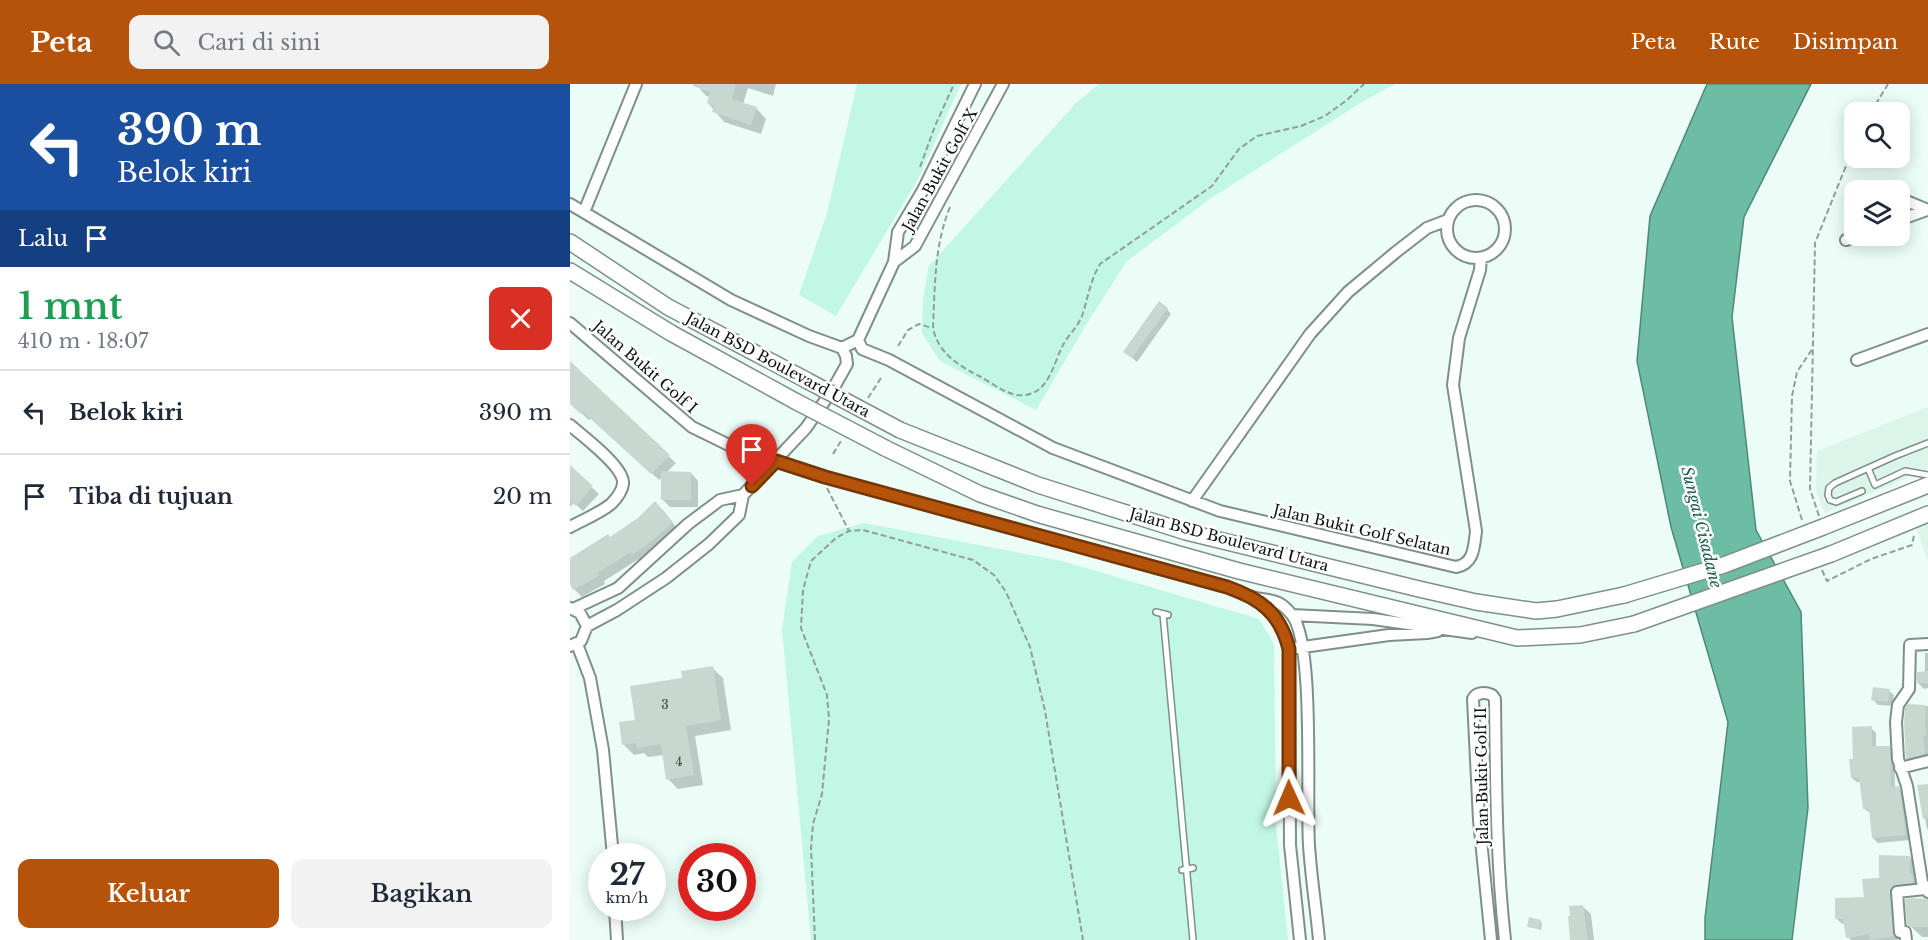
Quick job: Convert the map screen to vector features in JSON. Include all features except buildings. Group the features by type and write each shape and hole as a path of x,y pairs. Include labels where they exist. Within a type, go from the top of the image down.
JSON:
{"main road":[{"name":"Jalan BSD Boulevard Utara","path":"570,242 669,307 900,430 1038,485 1186,532 1476,602 1536,611 1624,595 1724,565 1928,485"},
{"name":"Jalan BSD Boulevard Utara","path":"570,271 671,333 795,401 980,494 1037,514 1239,571 1517,638 1580,635 1634,624 1832,554 1928,514"}],"street":[{"path":"584,212 636,84"},
{"name":"Jalan Bukit Golf X","path":"860,345 894,262 898,232 923,190 975,84"},
{"name":"Jalan Bukit Golf X","path":"894,262 915,246 1003,84"},
{"path":"923,190 941,201"},
{"path":"1472,200 1485,201 1496,207 1505,225 1504,238 1493,254 1481,258 1466,257 1454,248 1447,235 1448,220 1455,208 1472,200"},
{"path":"1910,203 1928,210"},
{"path":"570,204 730,300 844,352 860,345"},
{"path":"1910,216 1928,210"},
{"path":"1192,501 1310,334 1348,292 1427,228 1448,220"},
{"name":"Jalan Bukit Golf Selatan","path":"860,345 1053,448 1192,501 1220,511 1456,567 1466,564 1474,551 1476,531 1454,385 1459,338 1480,270 1481,258"},
{"name":"Jalan Bukit Golf I","path":"570,323 692,427 741,451 825,477 1227,587 1253,597 1271,599 1292,615"},
{"path":"1857,360 1928,334"},
{"path":"587,626 617,610 666,578 709,544 739,515 743,495 813,419 847,364 844,352"},
{"path":"570,426 610,460 621,475 623,483 619,495 610,504 570,527"},
{"path":"572,609 618,588 688,524 720,500 743,495"},
{"name":"Jalan Bukit Golf I","path":"1253,597 1276,617 1285,633 1289,649 1290,845 1300,940"},
{"path":"572,609 580,613 587,626 584,636 573,645 590,678 603,750 612,843"},
{"path":"1292,615 1373,619 1517,638"},
{"path":"1292,615 1299,625 1303,647 1307,711 1309,844 1319,940"},
{"path":"1289,649 1444,629"},
{"path":"1906,940 1905,932 1900,932 1896,892 1926,891 1907,786 1898,759 1896,722 1898,705 1908,689 1910,645 1928,644"},
{"name":"Jalan Bukit Golf II","path":"1491,940 1479,820 1473,699 1474,696 1484,693 1492,695 1495,699 1497,832 1500,902 1505,940"},
{"path":"1900,768 1928,761"},
{"path":"616,921 617,940"}],"lane":[{"path":"1862,490 1836,502 1830,500 1828,495 1829,488 1835,483 1928,443"},
{"path":"1868,468 1875,485 1905,471 1928,476"},
{"path":"1162,614 1193,940"}],"path":[{"path":"920,168 934,126 954,84"},
{"path":"941,201 950,206 937,249 933,328 935,339 945,354 959,366 1011,393 1025,396 1039,389 1051,377 1062,346 1081,318 1092,277 1100,264 1212,186 1239,149 1248,142 1257,136 1301,126 1325,116 1364,84"},
{"path":"1877,102 1888,84"},
{"path":"1824,527 1810,489 1815,243 1845,168"},
{"path":"898,346 908,330 919,324 933,328"},
{"path":"826,486 849,531"},
{"path":"815,940 811,848 813,824 822,794 829,719 827,695 801,628 803,590 812,561 836,538 849,531 863,530 973,560 994,575 1006,592 1030,647 1045,711 1083,940"}],"shaded area":[{"path":"857,84 961,84 918,179 836,316 799,295 827,213"},
{"path":"1099,84 1395,84 1362,102 1211,198 1126,262 1036,410 940,361 922,333 923,298 929,266 1076,103"},
{"path":"1928,407 1928,469 1825,513 1816,491 1817,451"},
{"path":"864,523 1062,561 1259,619 1274,644 1276,825 1288,940 811,940 782,629 792,562 818,536"},
{"path":"1928,523 1928,561 1916,527"}],"water":[{"name":"Sungai Cisadane","path":"1707,84 1811,84 1744,217 1732,317 1756,530 1801,612 1808,808 1792,940 1705,940 1705,918 1728,722 1671,527 1637,361 1650,216"}],"route":[{"path":"752,486 776,461 825,477 1227,587 1253,597 1276,617 1285,633 1289,649 1289,798"}]}
